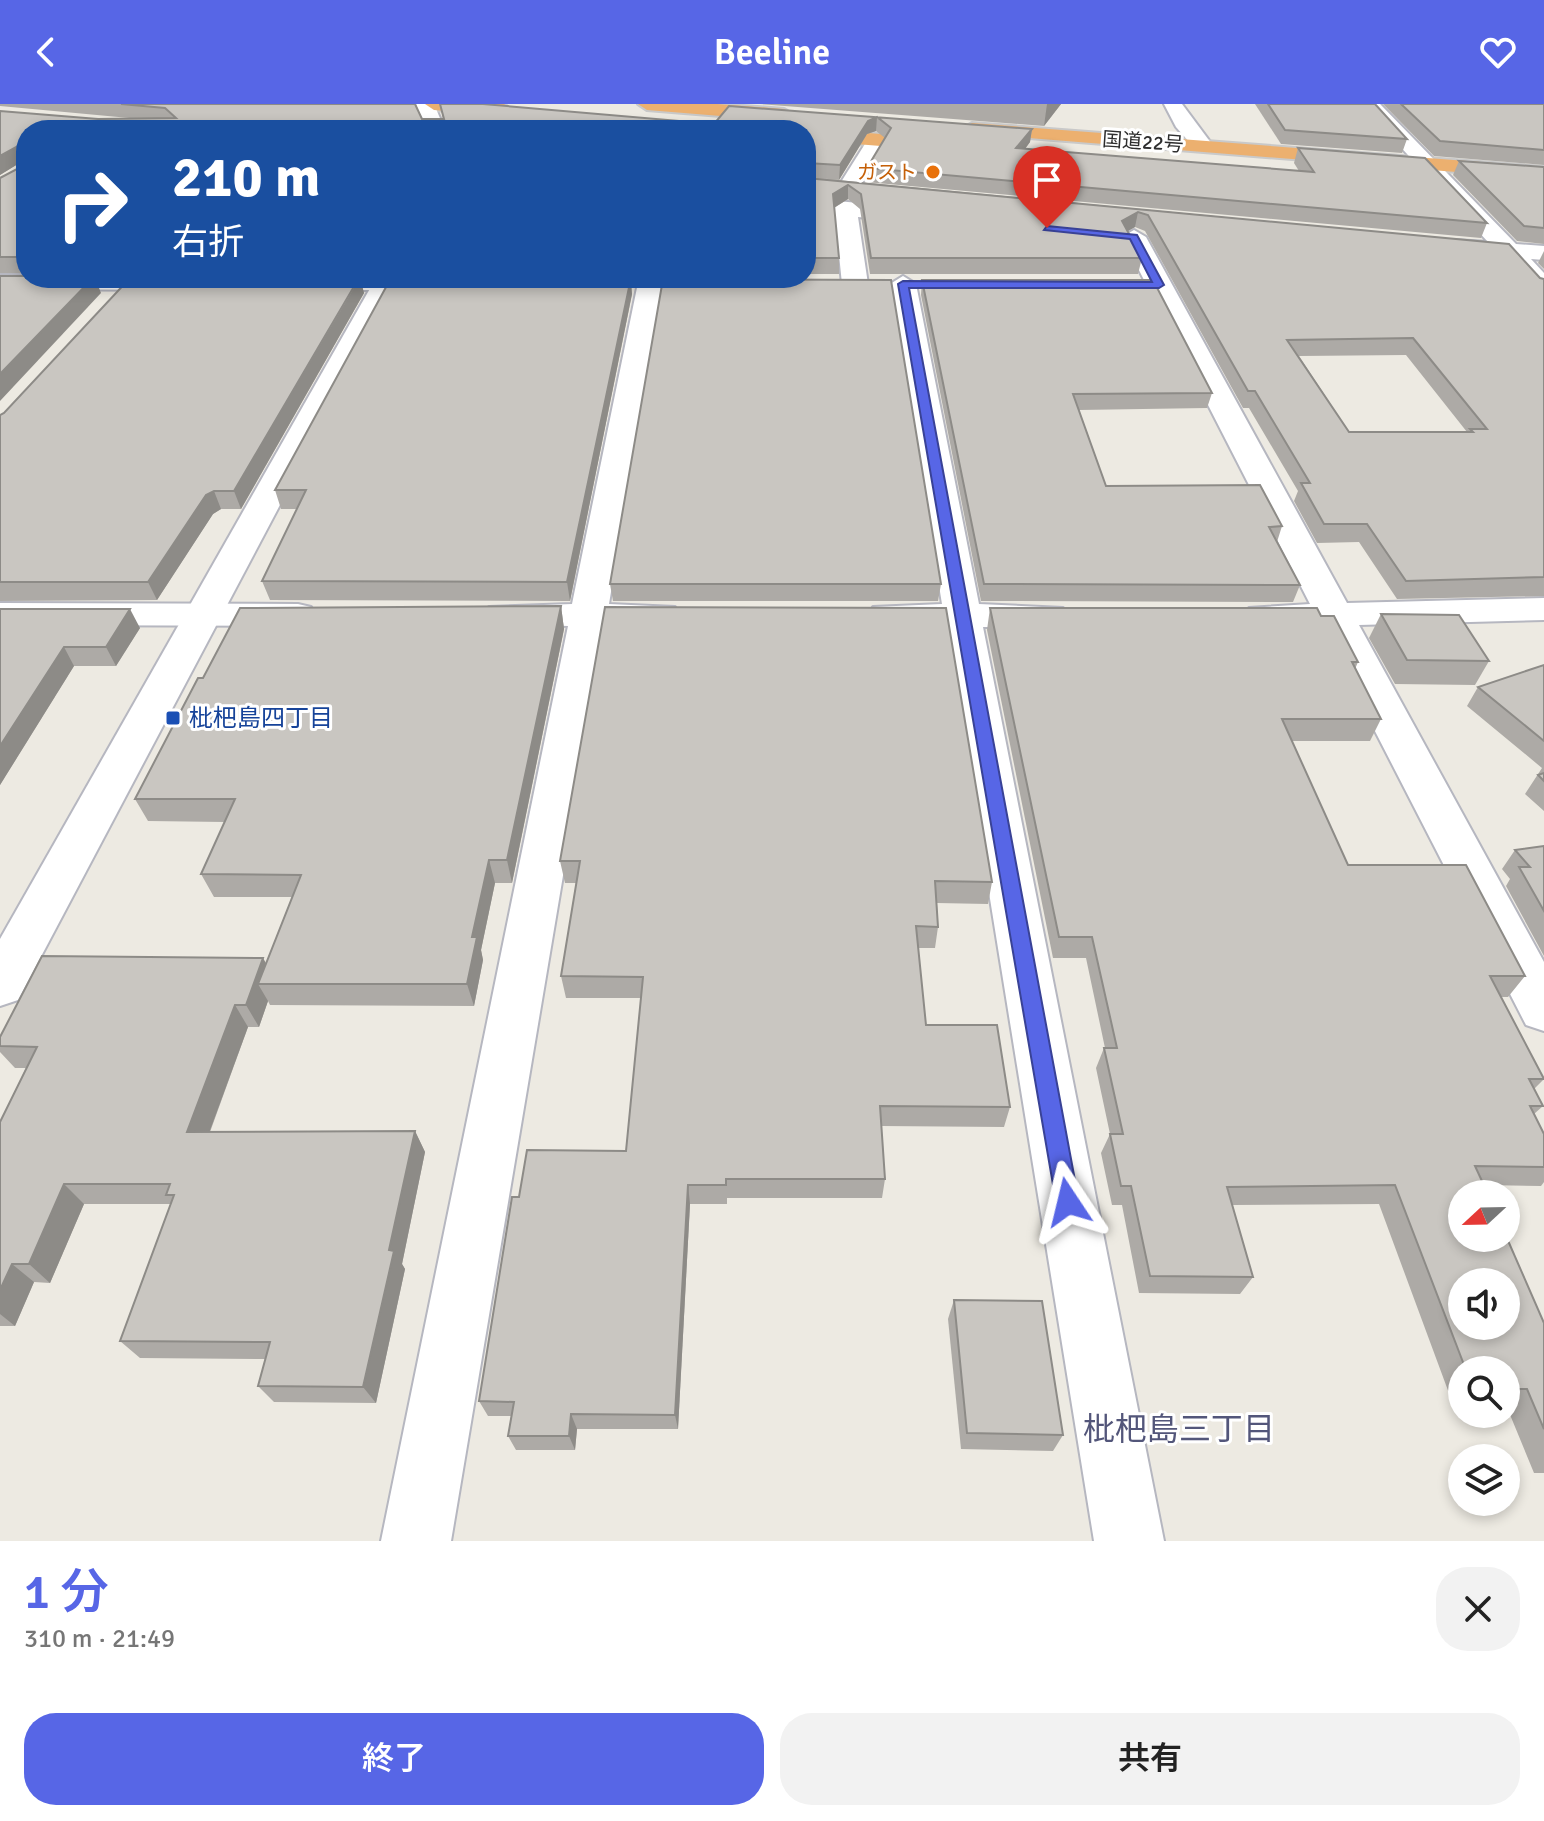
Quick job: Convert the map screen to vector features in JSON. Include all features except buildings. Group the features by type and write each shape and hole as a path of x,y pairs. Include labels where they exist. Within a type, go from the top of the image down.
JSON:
{"highway":[{"path":"434,104 525,111"},
{"name":"国道22号","path":"647,104 1544,173"},
{"name":"国道22号","path":"816,135 1544,192"}],"street":[{"path":"1173,104 1183,123 1204,147"},
{"path":"1370,104 1424,164 1523,258 1544,287"},
{"path":"855,284 847,199 877,140"},
{"path":"816,189 847,199 939,208"},
{"path":"816,204 847,199"},
{"path":"1135,229 1143,285 1333,616 1544,1010"},
{"path":"1430,253 1523,258"},
{"path":"823,284 919,284 961,615 1129,1541"},
{"path":"107,306 124,288"},
{"path":"0,985 383,288"},
{"path":"416,1541 591,615 649,288"},
{"path":"1225,616 1544,609"},
{"path":"0,614 327,615"},
{"path":"467,615 699,615"},
{"path":"853,615 1085,616"}],"place":[{"name":"ガスト","path":"933,172"},
{"name":"枇杷島四丁目","path":"173,718"}],"district":[{"name":"枇杷島三丁目","path":"1179,1429"}],"route":[{"path":"1047,228 1134,237 1159,285 903,284 1068,1202"}]}
